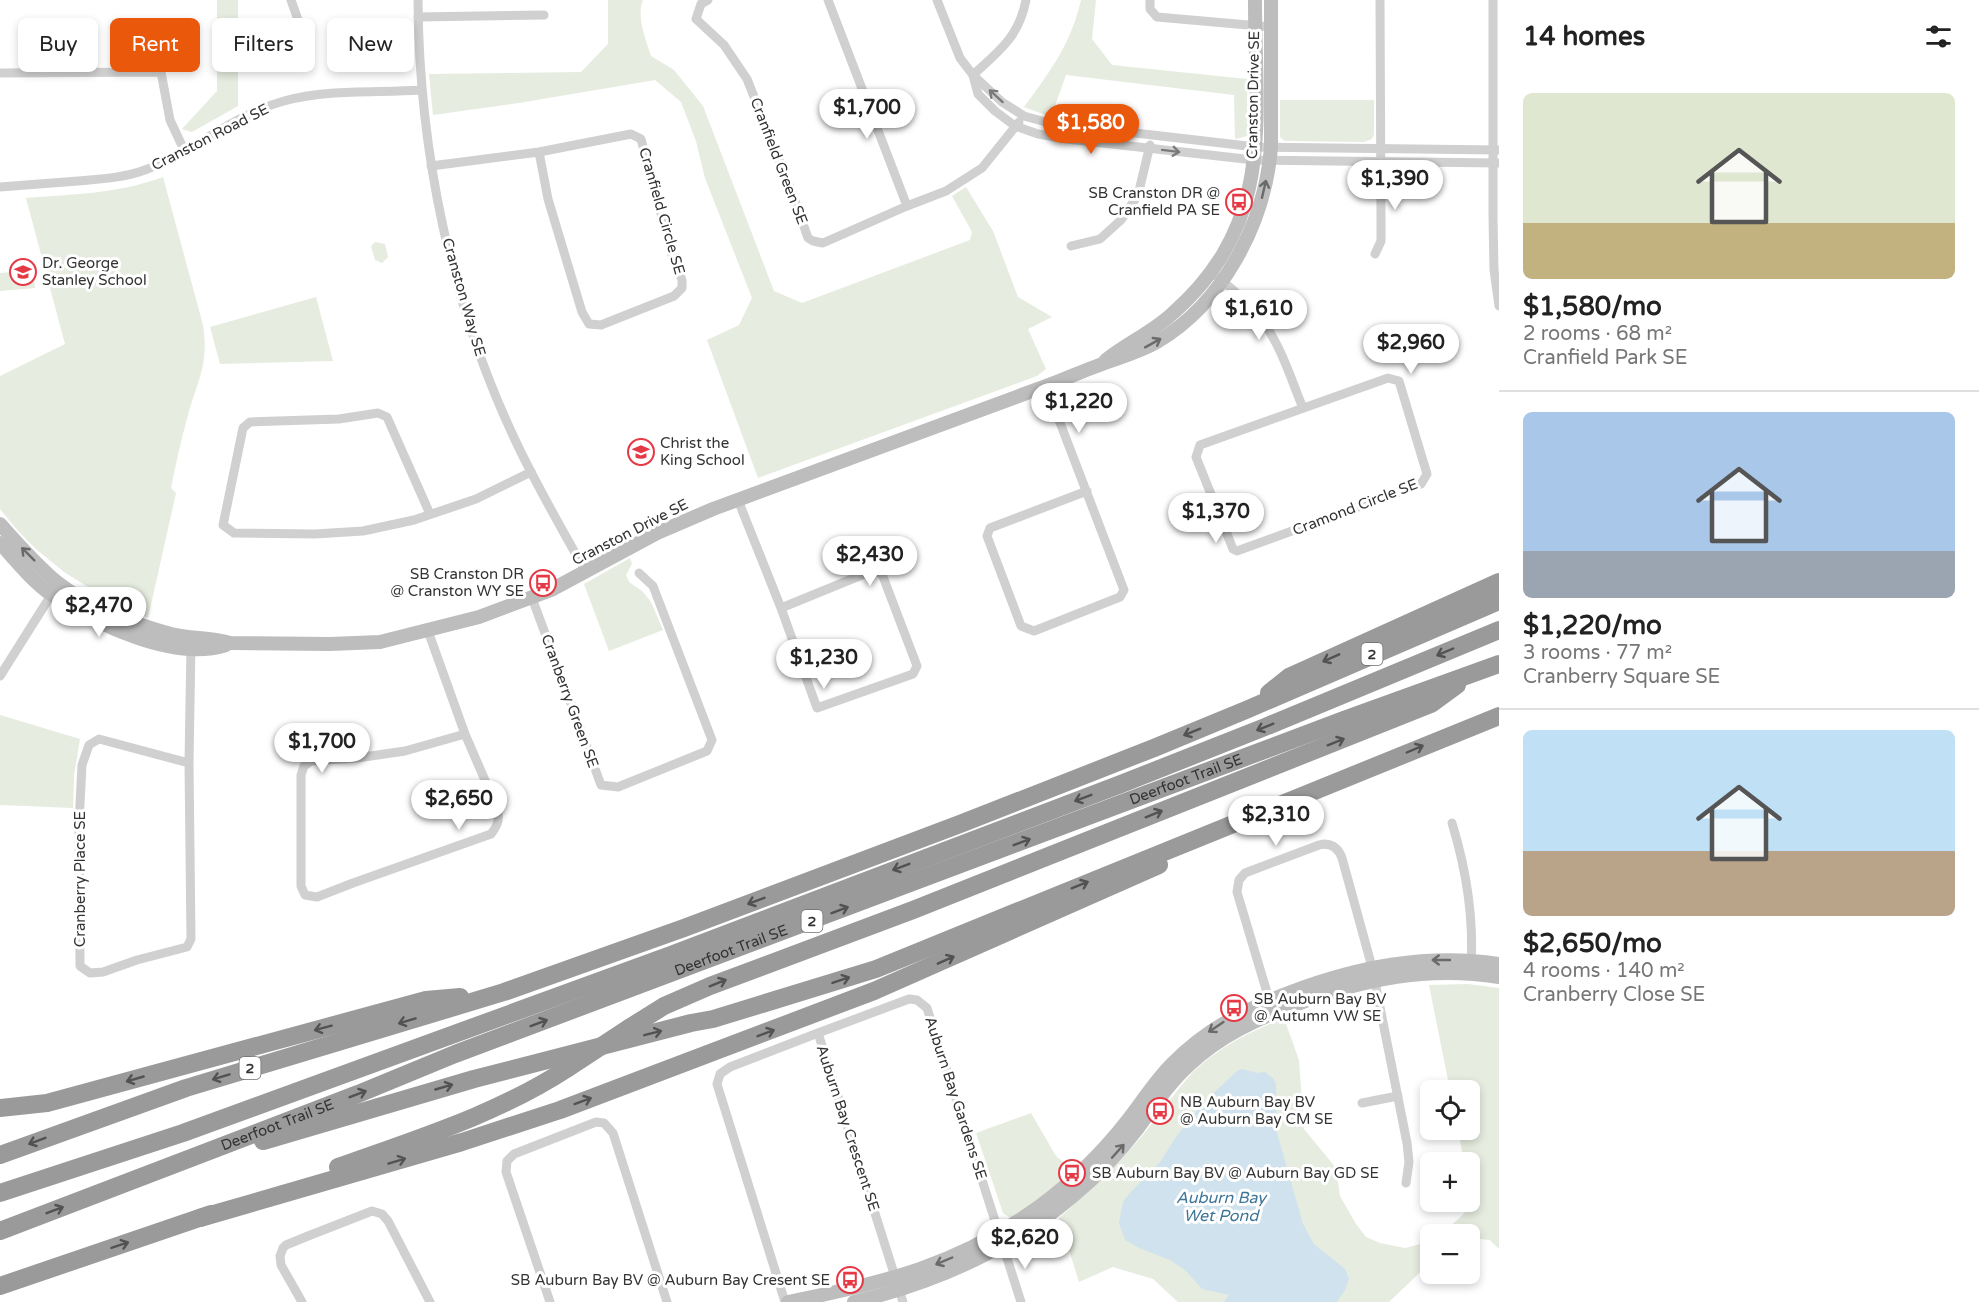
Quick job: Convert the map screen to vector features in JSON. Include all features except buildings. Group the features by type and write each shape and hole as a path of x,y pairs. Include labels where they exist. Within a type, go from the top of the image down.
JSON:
{"highway":[{"path":"1246,710 1289,677 1499,582"},
{"name":"2","path":"0,1155 186,1088 504,992 673,932 960,824 1246,710 1499,601"},
{"path":"0,1193 183,1133 693,946 1132,780 1499,630"},
{"name":"Deerfoot Trail SE","path":"0,1231 455,1054 1499,664"},
{"path":"0,1287 64,1263 200,1218 480,1114 521,1096 663,1006 710,986 913,910 1431,704 1475,672"},
{"path":"127,1183 419,1094 713,1019 866,972 1499,716"},
{"path":"200,1218 462,1142 560,1110 731,1047 874,992 1293,805 1303,795"},
{"path":"0,1108 47,1102 426,1000 504,992"},
{"path":"0,1279 64,1263"}],"street":[{"path":"291,0 297,18"},
{"name":"Cranston Way SE","path":"418,0 421,90 431,166 455,278 477,349 498,402 531,472 586,572"},
{"name":"Cranfield Green SE","path":"708,0 701,4 696,19 724,45 747,80 808,238 813,242 824,243 946,191 982,168 1024,116"},
{"path":"828,0 907,206"},
{"path":"937,0 960,58 973,75 1002,102 1024,116 1049,123 1152,136 1255,154"},
{"path":"973,75 1009,42 1024,11 1026,0"},
{"path":"1150,0 1150,9 1157,17 1271,27"},
{"name":"Cranston Drive SE","path":"1217,277 1240,219 1251,182 1255,154 1256,0"},
{"name":"Cranston Drive SE","path":"0,543 55,589 126,620 171,634 191,643 218,639 230,643 380,642 480,617 532,598 586,572 657,533 738,500 1130,355 1157,342 1178,327 1243,247 1261,204 1270,154 1271,0"},
{"path":"1375,254 1381,241 1380,0"},
{"path":"1493,0 1497,39 1494,270 1499,306"},
{"path":"418,18 544,15"},
{"path":"0,73 161,72 170,120 184,150"},
{"path":"973,75 978,94 1015,126 1038,134 1067,139 1150,148 1255,154 1382,149 1496,150"},
{"name":"Cranston Road SE","path":"0,188 118,177 144,170 247,115 286,100 318,95 421,90"},
{"name":"Cranfield Circle SE","path":"431,166 539,152 631,134 641,139 672,255 682,280 682,288 674,296 601,325 589,324 582,312 562,244 539,152"},
{"path":"1071,246 1100,239 1121,220 1138,195 1152,136"},
{"path":"1270,154 1382,162 1496,163"},
{"path":"1217,277 1262,320 1278,346 1303,408"},
{"name":"Cramond Circle SE","path":"1388,378 1399,381 1427,474 1421,484 1237,551 1233,549 1196,457 1200,445 1303,408 1388,378"},
{"path":"1046,386 1087,491 1124,590 1120,597 1034,630 1021,626 987,536 990,528 1087,491"},
{"path":"430,514 387,417 378,413 339,419 250,422 243,428 223,525 234,533 315,534 363,531 430,514 476,500 531,472"},
{"path":"738,500 781,608 817,708 913,674 917,666 882,574 874,570 781,608"},
{"name":"Cranston Drive SE","path":"0,524 55,589"},
{"name":"Cranberry Green SE","path":"532,598 601,785 618,787 707,751 712,740 653,586 639,573"},
{"path":"0,676 55,589"},
{"path":"428,631 465,734 499,816 498,825 491,834 317,897 305,895 301,886 301,776 304,766 311,761 357,758 405,751 465,734"},
{"name":"Cranberry Place SE","path":"189,763 99,739 89,745 82,765 79,824 80,966 90,973 104,972 137,960 187,947 191,939 189,763 191,643"},
{"path":"1452,823 1468,889 1472,926 1471,967"},
{"path":"1271,1007 1237,892 1238,883 1245,873 1319,845 1331,845 1340,853 1373,974 1408,1150 1406,1183"},
{"path":"854,1302 899,1290 952,1258 1001,1239 1078,1174 1127,1121 1162,1074 1187,1049 1231,1018 1271,1007 1322,981 1373,974 1429,960 1471,967 1499,977"},
{"path":"1471,967 1499,964"},
{"name":"Auburn Bay Gardens SE","path":"818,1033 909,999 924,1003 929,1012 1001,1239"},
{"name":"Auburn Bay Crescent SE","path":"787,1302 717,1084 720,1074 730,1067 818,1033 899,1290"},
{"path":"1362,1103 1398,1096"},
{"path":"550,1302 506,1172 506,1164 514,1154 596,1122 604,1123 613,1133 667,1302"},
{"path":"302,1302 281,1265 280,1256 283,1248 372,1211 379,1212 388,1221 430,1302"},
{"path":"1001,1239 1021,1302"},
{"path":"787,1302 899,1290"}],"shaded area":[{"path":"217,0 238,0 238,18 217,18"},
{"path":"608,0 643,0 641,21 651,56 674,70 703,106 774,291 802,303 970,240 972,232 952,196 966,187 993,231 1018,297 1052,317 1028,329 1046,369 1037,376 758,478 707,340 739,325 752,298 705,178 696,141 681,102 655,80 433,115 429,74 581,72 608,44"},
{"path":"1081,0 1096,0 1092,39 1112,65 1247,79 1248,136 1235,139 1234,95 1066,75 1051,117 1024,107 1051,69 1065,44"},
{"path":"217,72 238,72 238,106 192,132 182,129 217,91"},
{"path":"1280,100 1374,100 1374,134 1372,139 1364,142 1285,141 1280,137"},
{"path":"163,177 203,325 205,351 202,372 185,424 171,488 176,493 148,618 93,590 64,572 36,549 0,509 0,376 65,344 26,198 112,190"},
{"path":"375,242 385,244 388,257 382,263 375,260 371,246"},
{"path":"33,270 35,288 0,291 0,273"},
{"path":"316,297 333,361 220,364 210,327"},
{"path":"630,558 632,564 626,575 629,582 642,591 651,602 663,630 609,651 584,584"},
{"path":"0,715 80,739 74,776 73,808 0,805"},
{"path":"1468,984 1499,988 1499,1249 1490,1240 1480,1239 1480,1224 1453,1224 1466,1212 1480,1212 1480,1152 1462,1152 1460,1140 1480,1140 1480,1080 1448,1080 1429,985"},
{"path":"1284,1018 1299,1060 1304,1129 1336,1168 1340,1196 1356,1224 1366,1237 1380,1243 1405,1248 1420,1244 1420,1272 1389,1302 1178,1302 1153,1279 1113,1267 1079,1282 1059,1218 1126,1154 1193,1072 1213,1055 1259,1028"},
{"path":"1031,1113 1056,1156 1075,1172 1012,1219 1003,1213 976,1133"}],"water":[{"name":"Auburn Bay Wet Pond","path":"1242,1069 1257,1073 1265,1072 1273,1078 1276,1084 1277,1133 1303,1224 1314,1244 1345,1269 1349,1279 1337,1302 1224,1302 1229,1295 1202,1289 1185,1270 1170,1260 1125,1240 1119,1223 1123,1202 1160,1162 1178,1134 1204,1102"}],"place":[{"name":"SB Cranston DR @ Cranfield PA SE","path":"1239,202"},
{"name":"Dr. George Stanley School","path":"23,272"},
{"name":"Christ the King School","path":"641,452"},
{"name":"SB Cranston DR @ Cranston WY SE","path":"543,583"},
{"name":"SB Auburn Bay BV @ Autumn VW SE","path":"1234,1008"},
{"name":"NB Auburn Bay BV @ Auburn Bay CM SE","path":"1160,1111"},
{"name":"SB Auburn Bay BV @ Auburn Bay GD SE","path":"1072,1173"},
{"name":"SB Auburn Bay BV @ Auburn Bay Cresent SE","path":"850,1280"}]}
